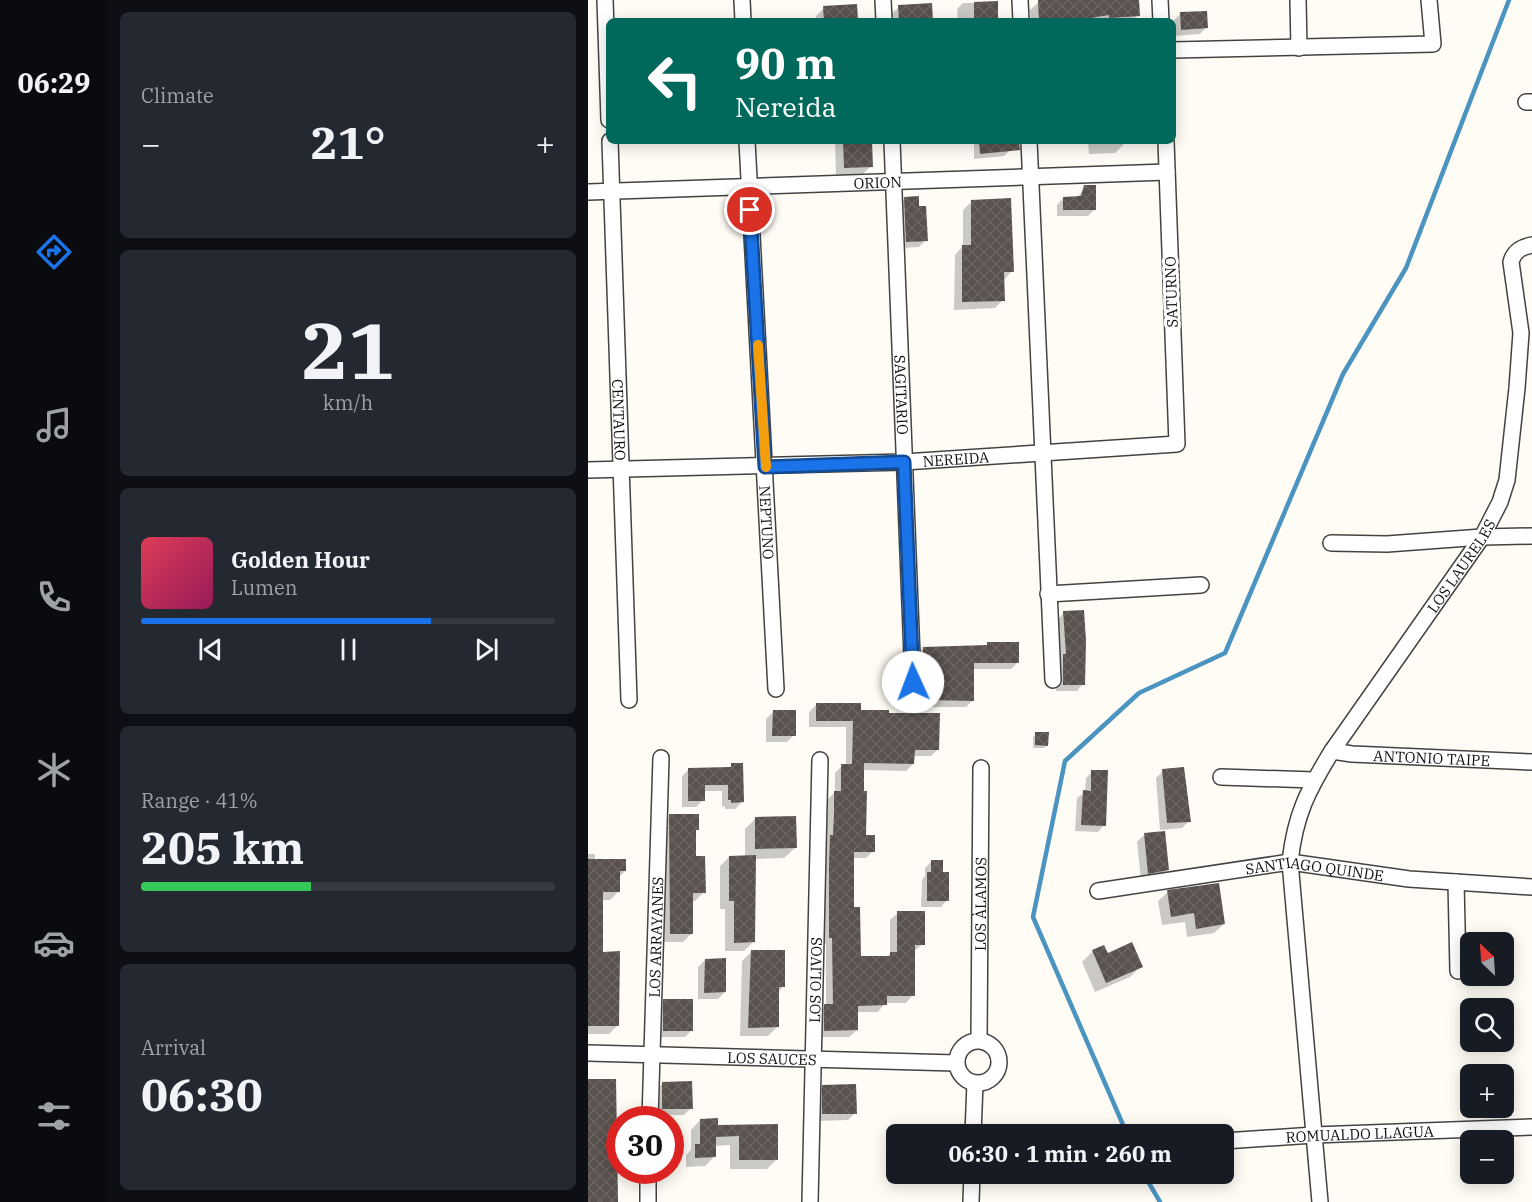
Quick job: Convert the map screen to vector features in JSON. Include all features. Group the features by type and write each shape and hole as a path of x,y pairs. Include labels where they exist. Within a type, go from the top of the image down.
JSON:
{"street":[{"path":"605,0 606,30"},
{"path":"742,0 743,18"},
{"path":"883,0 884,18"},
{"path":"1020,0 1021,18"},
{"path":"1160,0 1161,18"},
{"path":"1298,0 1299,48"},
{"path":"1176,50 1433,44 1429,0"},
{"name":"CENTAURO","path":"610,144 629,700"},
{"name":"NEPTUNO","path":"747,144 776,689"},
{"name":"SAGITARIO","path":"892,144 913,682"},
{"path":"1029,144 1053,680"},
{"name":"SATURNO","path":"1166,144 1177,444"},
{"name":"ORION","path":"588,192 1167,172"},
{"name":"LOS LAURELES","path":"1320,1202 1290,862 1293,834 1314,780 1332,751 1482,537 1500,502 1507,480 1521,333 1511,262 1513,256 1522,247 1532,245"},
{"name":"NEREIDA","path":"588,470 904,462 1177,444"},
{"path":"1331,543 1387,544 1532,536"},
{"path":"1048,594 1201,585"},
{"name":"ANTONIO TAIPE","path":"1332,751 1352,754 1532,762"},
{"name":"LOS ARRAYANES","path":"650,1106 661,758"},
{"name":"LOS OLIVOS","path":"810,1202 820,760"},
{"name":"LOS ÀLAMOS","path":"979,1040 981,768"},
{"path":"1221,777 1314,780"},
{"name":"SANTIAGO QUINDE","path":"1098,891 1290,862 1409,879 1532,887"},
{"path":"1456,882 1458,971"},
{"path":"979,1040 992,1045 996,1050 999,1064 989,1081 975,1083 962,1077 956,1064 960,1049 965,1044 979,1040"},
{"name":"LOS SAUCES","path":"588,1053 652,1053 956,1064"},
{"path":"973,1124 975,1083"},
{"name":"ROMUALDO LLAGUA","path":"1234,1140 1532,1127"},
{"path":"648,1184 648,1202"},
{"path":"971,1202 972,1184"}],"building":[{"path":"1038,0 1139,0 1140,16 1039,18"},
{"path":"998,1 998,18 974,18 974,2"},
{"path":"932,3 933,18 899,18 898,5"},
{"path":"857,4 858,18 824,18 823,6"},
{"path":"1207,11 1208,28 1181,30 1180,12"},
{"path":"843,144 872,144 873,167 844,168"},
{"path":"979,144 1019,144 1020,150 980,154"},
{"path":"1084,185 1096,185 1096,210 1063,210 1063,197 1081,196"},
{"path":"919,196 919,206 926,206 928,241 906,242 904,197"},
{"path":"1011,198 1014,272 1004,272 1005,301 962,302 962,245 971,245 971,200"},
{"path":"1084,610 1085,685 1063,685 1063,654 1066,654 1063,611"},
{"path":"987,642 1019,642 1019,663 974,663 974,701 929,700 929,666 923,666 923,647 987,645"},
{"path":"816,703 861,703 861,710 889,710 889,713 940,713 939,750 915,750 914,764 864,763 864,791 867,791 866,835 875,835 875,852 854,852 854,907 860,907 861,956 890,956 890,952 897,952 897,911 925,911 925,945 915,945 915,996 887,996 887,1005 858,1006 858,1030 824,1031 824,1004 833,1004 832,938 829,938 829,864 830,835 833,835 834,791 841,791 841,764 852,764 853,721 816,721"},
{"path":"773,710 796,710 796,736 772,736"},
{"path":"1035,732 1049,732 1048,746 1035,745"},
{"path":"731,763 743,763 744,802 731,803 731,800 728,800 728,785 705,785 705,801 688,801 688,768 731,767"},
{"path":"1184,767 1191,822 1167,823 1162,769"},
{"path":"1091,770 1108,770 1106,826 1081,825 1083,790 1091,791"},
{"path":"669,814 699,814 699,830 696,830 696,856 705,856 706,893 693,893 693,934 670,934"},
{"path":"796,816 797,848 755,849 755,817"},
{"path":"1165,831 1169,870 1148,874 1144,833"},
{"path":"756,855 755,942 734,943 734,901 729,901 729,856"},
{"path":"588,859 626,859 626,871 620,871 620,892 603,892 603,952 620,951 619,1026 588,1026"},
{"path":"931,860 943,860 943,872 949,872 949,901 927,901 927,872 931,872"},
{"path":"1219,883 1225,924 1196,929 1194,913 1171,917 1167,890"},
{"path":"1132,942 1143,967 1106,983 1092,950 1104,945 1108,953"},
{"path":"751,950 785,950 785,987 779,987 779,1027 748,1028"},
{"path":"726,958 726,992 704,993 705,959"},
{"path":"663,999 693,999 693,1031 663,1031"},
{"path":"588,1079 616,1079 616,1106 606,1106 606,1184 618,1184 618,1202 588,1202"},
{"path":"692,1081 693,1109 684,1109 684,1106 662,1106 662,1082"},
{"path":"856,1084 857,1114 822,1114 822,1085"},
{"path":"718,1118 718,1125 778,1124 778,1160 739,1160 739,1136 716,1137 716,1157 695,1158 695,1144 700,1144 700,1119"}],"waterway":[{"path":"1123,1124 1033,917 1065,761 1139,693 1225,653 1343,374 1406,268 1509,0"},
{"path":"1149,1184 1160,1202"}],"slow traffic":[{"path":"758,345 766,467"}],"route":[{"path":"750,210 765,467 904,462 913,682"}]}
